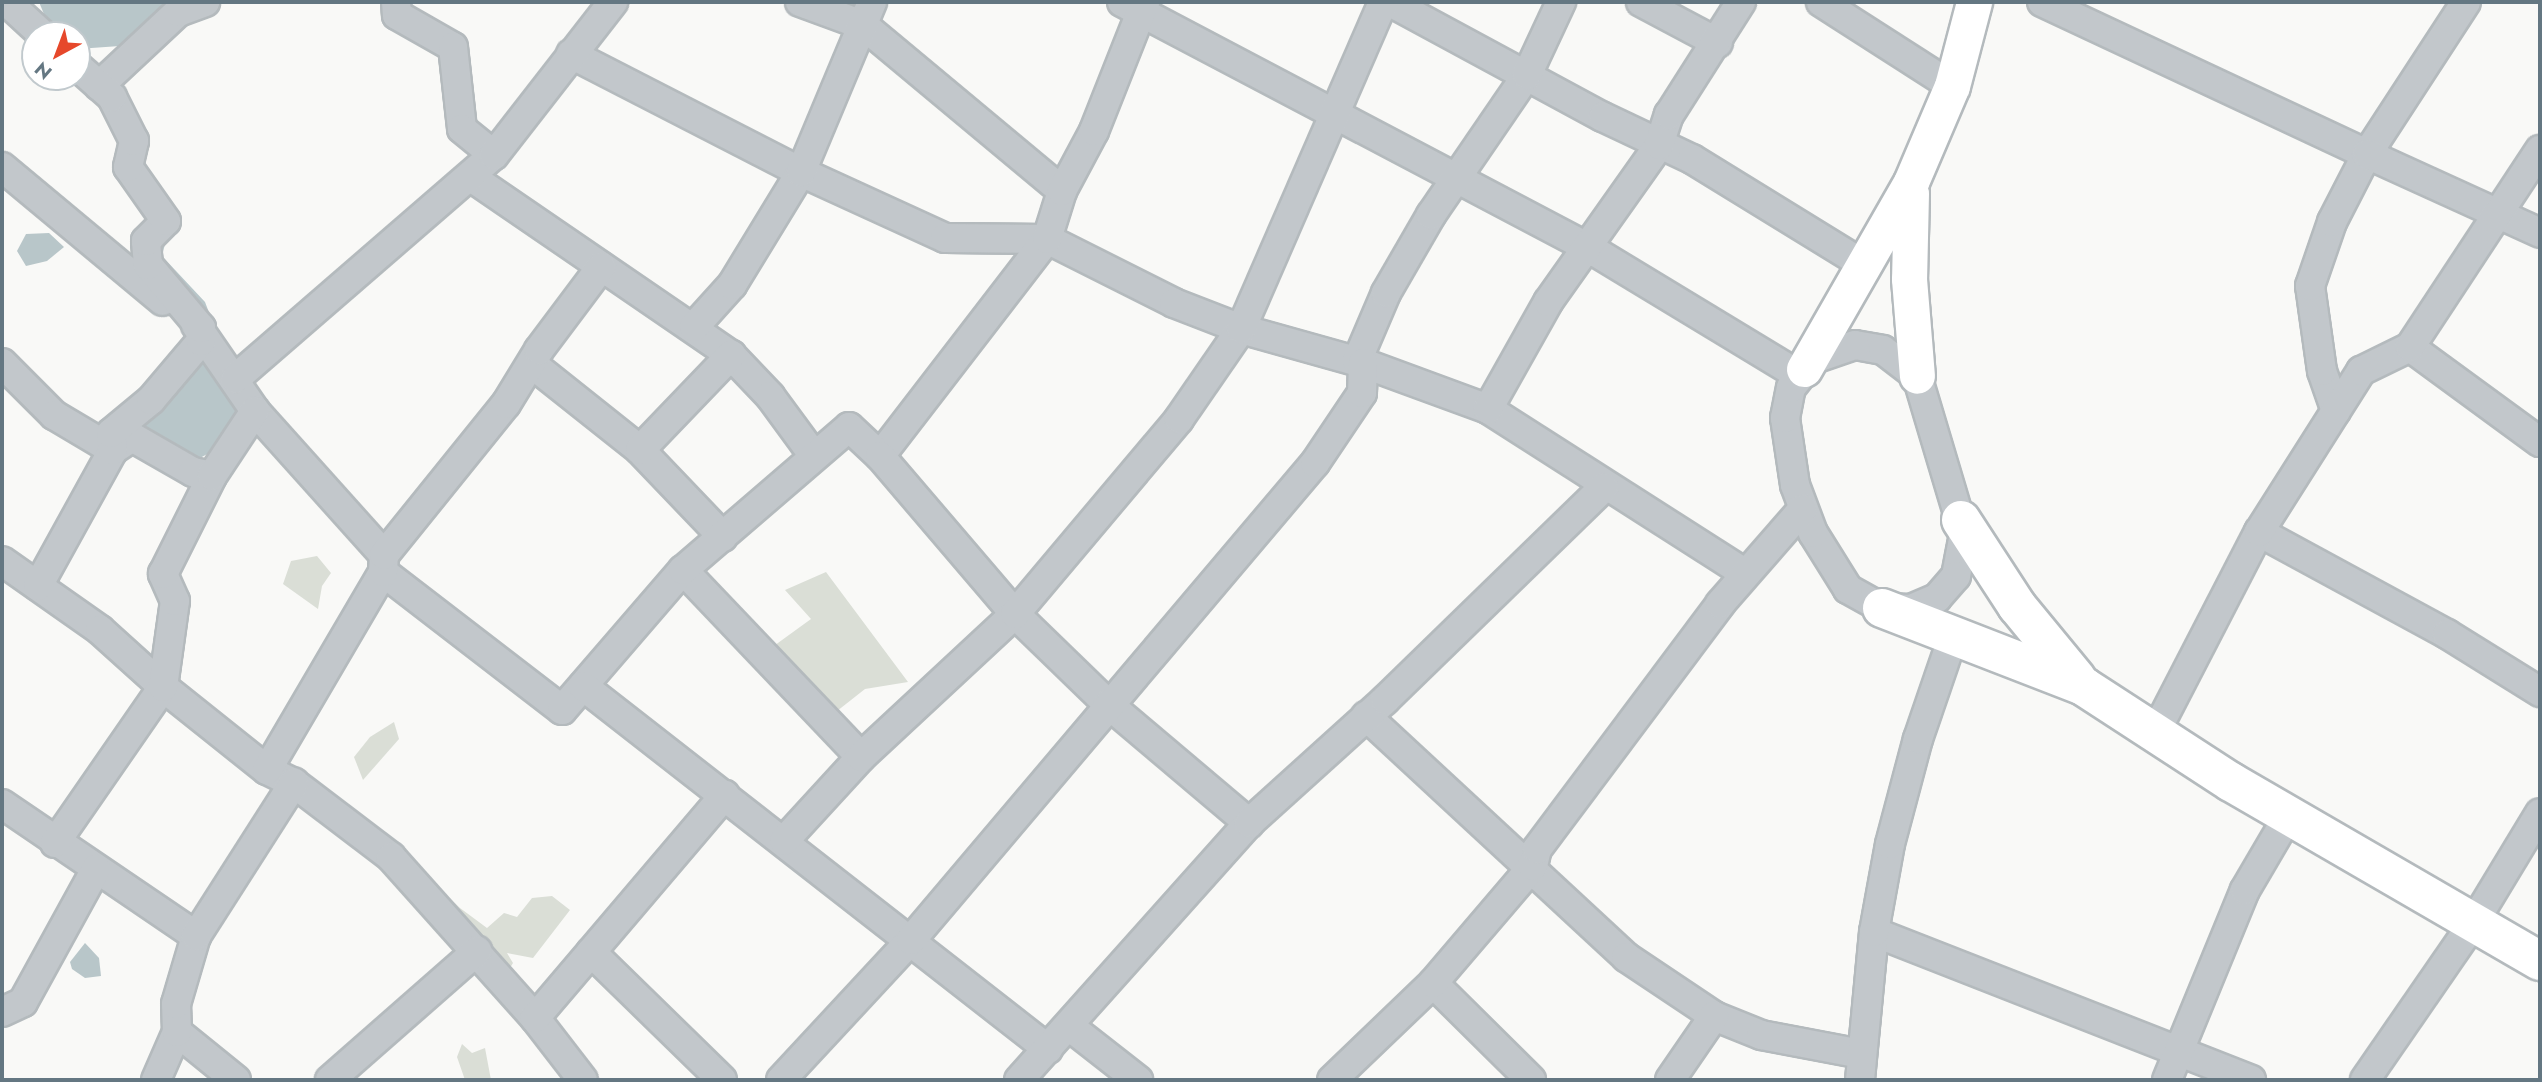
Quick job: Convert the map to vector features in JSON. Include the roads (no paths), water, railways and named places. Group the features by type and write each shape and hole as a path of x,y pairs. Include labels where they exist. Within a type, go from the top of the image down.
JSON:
{"highway":[{"path":"1961,520 2017,606 2083,686"},
{"path":"1882,608 2083,686 2154,735 2540,961"}],"main road":[{"path":"1801,372 1866,266 1912,182 1952,86 1975,2"},
{"path":"1912,182 1909,279 1917,376"}],"street":[{"path":"7,2 28,21"},
{"path":"99,86 178,12 205,2"},
{"path":"396,2 397,15 453,47 462,129 494,155"},
{"path":"235,379 494,155 614,2"},
{"path":"800,2 867,13 1062,191"},
{"path":"784,841 861,757 1015,614 1180,419 1241,329 1383,2"},
{"path":"1390,2 1659,145 1692,159 1866,266"},
{"path":"781,1080 911,940 1108,704 1315,463 1362,393 1360,362 1386,293 1527,75 1561,2"},
{"path":"1641,2 1718,43"},
{"path":"1488,409 1548,302 1589,248 1659,145 1669,115 1718,43 1741,2"},
{"path":"1821,2 1952,86"},
{"path":"2042,2 2367,154 2500,212 2540,233"},
{"path":"2336,411 2322,371 2310,286 2332,222 2367,154 2466,2"},
{"path":"880,456 1047,239 1062,191 1094,131 1137,5 1589,248 1801,372"},
{"path":"694,327 732,285 801,172 867,13"},
{"path":"571,54 801,172 944,238 1047,239 1174,303 1241,329 1360,362 1488,409 1604,487 1744,573"},
{"path":"91,79 112,97 134,141 128,167 166,221 146,240 148,265 201,328 213,353 235,379 255,411 383,564 562,710 683,570 849,427 880,456 1015,614 1108,704 1249,823"},
{"path":"2154,735 2259,532 2361,371 2410,347 2540,150"},
{"path":"2,167 91,245 201,328"},
{"path":"471,177 601,267 694,327 731,355 770,396 814,456"},
{"path":"267,770 383,564 506,404 601,267"},
{"path":"113,450 111,433 151,400 201,341 201,328"},
{"path":"1855,345 1883,350 1917,376 1961,520 1962,563 1948,588 1924,605 1882,608 1848,589 1826,556 1803,509 1785,418 1801,372 1827,352 1855,345"},
{"path":"2410,347 2540,442"},
{"path":"640,450 731,355"},
{"path":"2,363 54,415 113,450"},
{"path":"532,364 640,450 723,537"},
{"path":"55,843 163,687 175,601 163,574 212,476 255,411"},
{"path":"212,476 193,472 132,438 113,450 15,578 100,630 163,687 267,770 294,783 391,857 535,1018 583,1080"},
{"path":"1019,1080 1249,823 1366,716 1604,487"},
{"path":"1332,1080 1433,983 1532,866 1537,849 1744,573 1803,509"},
{"path":"2259,532 2447,634 2540,692"},
{"path":"683,570 861,757"},
{"path":"1366,716 1532,866 1626,957 1714,1016 1761,1035 1860,1067 1874,932 1890,844 1918,739 1954,634"},
{"path":"583,686 1048,1049"},
{"path":"156,1080 177,1032 176,1004 196,936 294,783"},
{"path":"535,1018 725,795"},
{"path":"2,804 55,843 196,936"},
{"path":"2365,1080 2474,922 2540,813"},
{"path":"2167,1080 2183,1050 2245,890 2289,815"},
{"path":"3,1015 23,1002 49,962 96,869"},
{"path":"1874,932 2084,1017 2183,1050 2251,1080"},
{"path":"330,1080 477,951"},
{"path":"591,952 722,1080"},
{"path":"1433,983 1531,1080"},
{"path":"1670,1080 1714,1016"},
{"path":"1069,1026 1138,1080"},
{"path":"177,1032 236,1080"}]}
